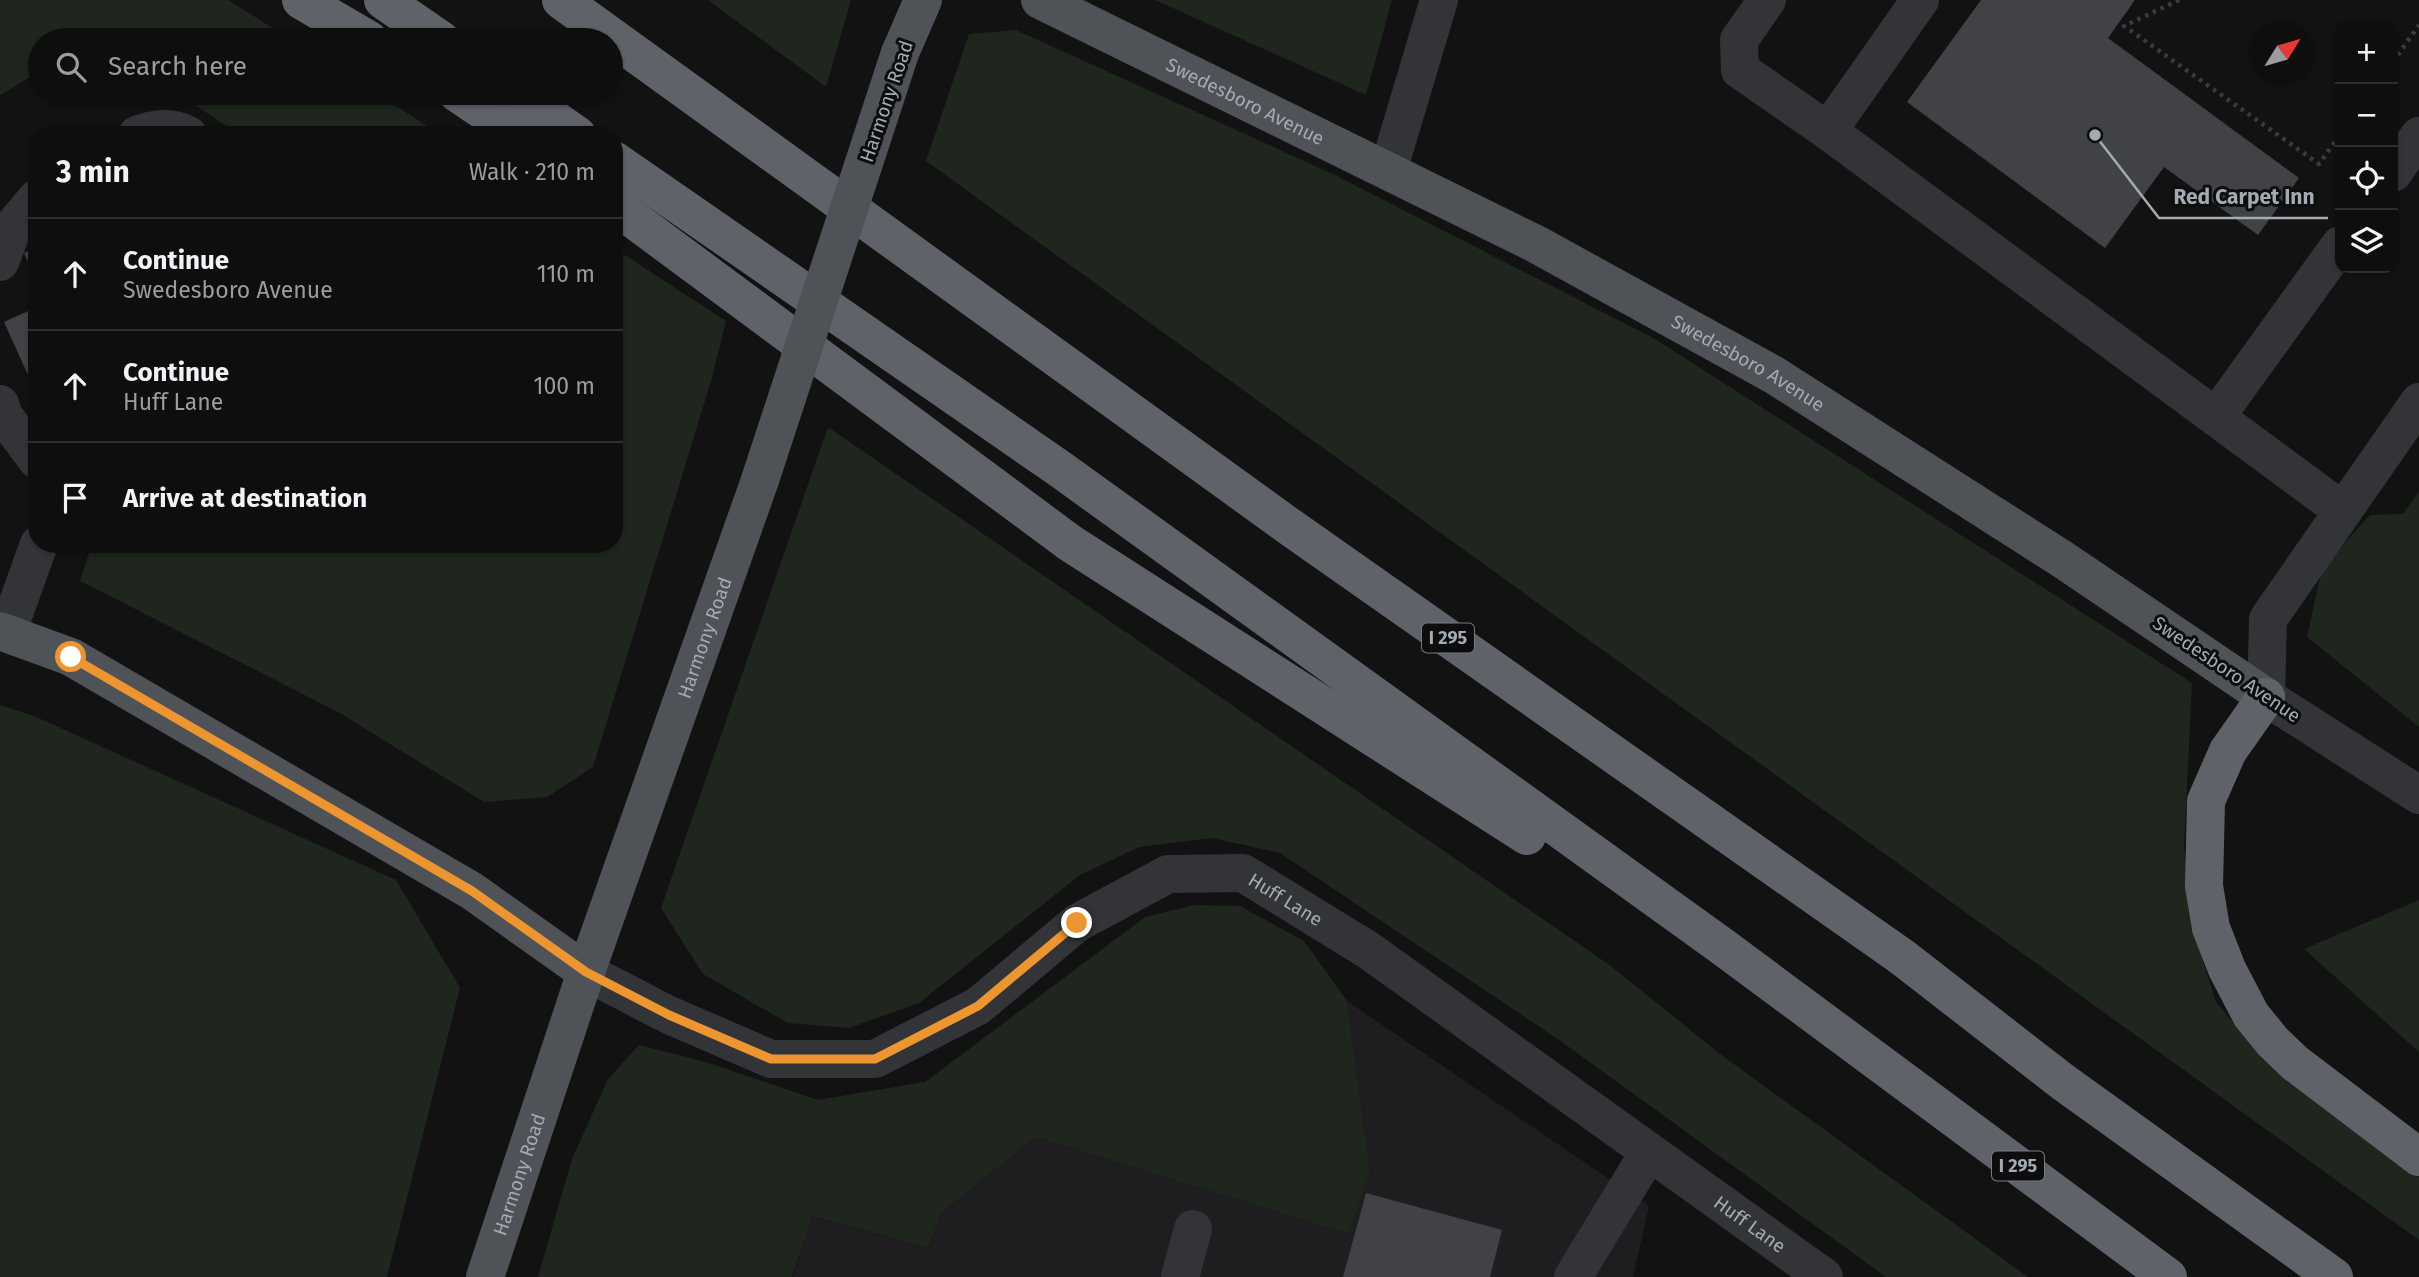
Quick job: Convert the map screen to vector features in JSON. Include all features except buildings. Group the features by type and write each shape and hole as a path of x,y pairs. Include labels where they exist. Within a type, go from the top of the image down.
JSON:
{"highway":[{"path":"301,0 349,28"},
{"path":"383,0 424,28"},
{"name":"I 295","path":"561,0 600,28"},
{"name":"I 295","path":"623,45 1290,527 1902,957 2063,1082 2334,1277"},
{"path":"475,105 506,126"},
{"path":"534,105 564,126"},
{"name":"I 295","path":"623,166 1071,477 1712,939 2168,1277"},
{"path":"623,212 1070,543 1868,1055"},
{"path":"2266,697 2228,751 2206,801 2204,886 2211,928 2227,969 2251,1015 2273,1042 2295,1063 2419,1157"}],"main road":[{"name":"Harmony Road","path":"485,1277 586,972 760,480 900,53 923,0"},
{"name":"Swedesboro Avenue","path":"1040,0 1536,244 1774,375 2062,559 2266,697"},
{"path":"4,632 71,657 472,891 586,972"}],"street":[{"path":"1388,171 1439,0"},
{"path":"1767,0 1740,40 1740,70 1828,131 2343,511"},
{"path":"1828,131 1920,0"},
{"path":"2398,166 2419,136"},
{"path":"0,262 14,225 28,209"},
{"path":"2216,417 2335,252"},
{"path":"2266,697 2268,619 2419,402"},
{"path":"0,404 4,416 28,448"},
{"path":"4,632 35,553"},
{"name":"Swedesboro Avenue","path":"2266,697 2419,794"},
{"name":"Huff Lane","path":"586,972 669,1015 771,1059 875,1059 978,1006 1077,923 1168,874 1243,873 1368,950 1824,1277"},
{"path":"1573,1277 1649,1152"},
{"path":"1180,1277 1193,1229"}],"path":[{"path":"2179,0 2124,26 2319,164 2335,142"},
{"path":"2398,55 2419,25"}],"shaded area":[{"path":"0,0 228,0 273,28 28,28 28,78 0,95"},
{"path":"708,0 851,0 826,87"},
{"path":"1155,0 1392,0 1366,95"},
{"path":"1016,30 1335,175 1655,339 2192,683 2184,846 2193,930 2216,1002 2264,1060 2419,1177 2419,1240 926,161 969,34"},
{"path":"195,105 395,105 427,126 226,126"},
{"path":"623,254 726,321 711,381 593,767 547,797 484,802 340,713 80,581 89,553 623,553"},
{"path":"828,427 1611,966 1720,1054 2028,1277 1886,1277 1562,1042 1280,853 1212,838 1139,847 1080,875 919,1003 849,1028 788,1023 703,974 661,908"},
{"path":"2419,491 2419,727 2307,637 2322,568 2370,515 2403,514"},
{"path":"0,705 34,716 396,880 460,988 387,1277 0,1277"},
{"path":"2419,900 2419,1052 2304,949"},
{"path":"1195,905 1240,906 1304,941 1347,1001 1370,1171 1349,1234 1036,1137 942,1212 928,1248 812,1216 792,1277 538,1277 572,1159 608,1079 639,1045 709,1063 818,1100 925,1082 1145,917"},
{"path":"1347,1001 1649,1206 1633,1277 793,1277 811,1216 928,1248 942,1212 1036,1137 1349,1234 1370,1171"}],"place":[{"name":"Red Carpet Inn","path":"2095,135"}],"route":[{"path":"71,657 472,891 586,972 669,1015 771,1059 875,1059 978,1006 1077,923"}]}
